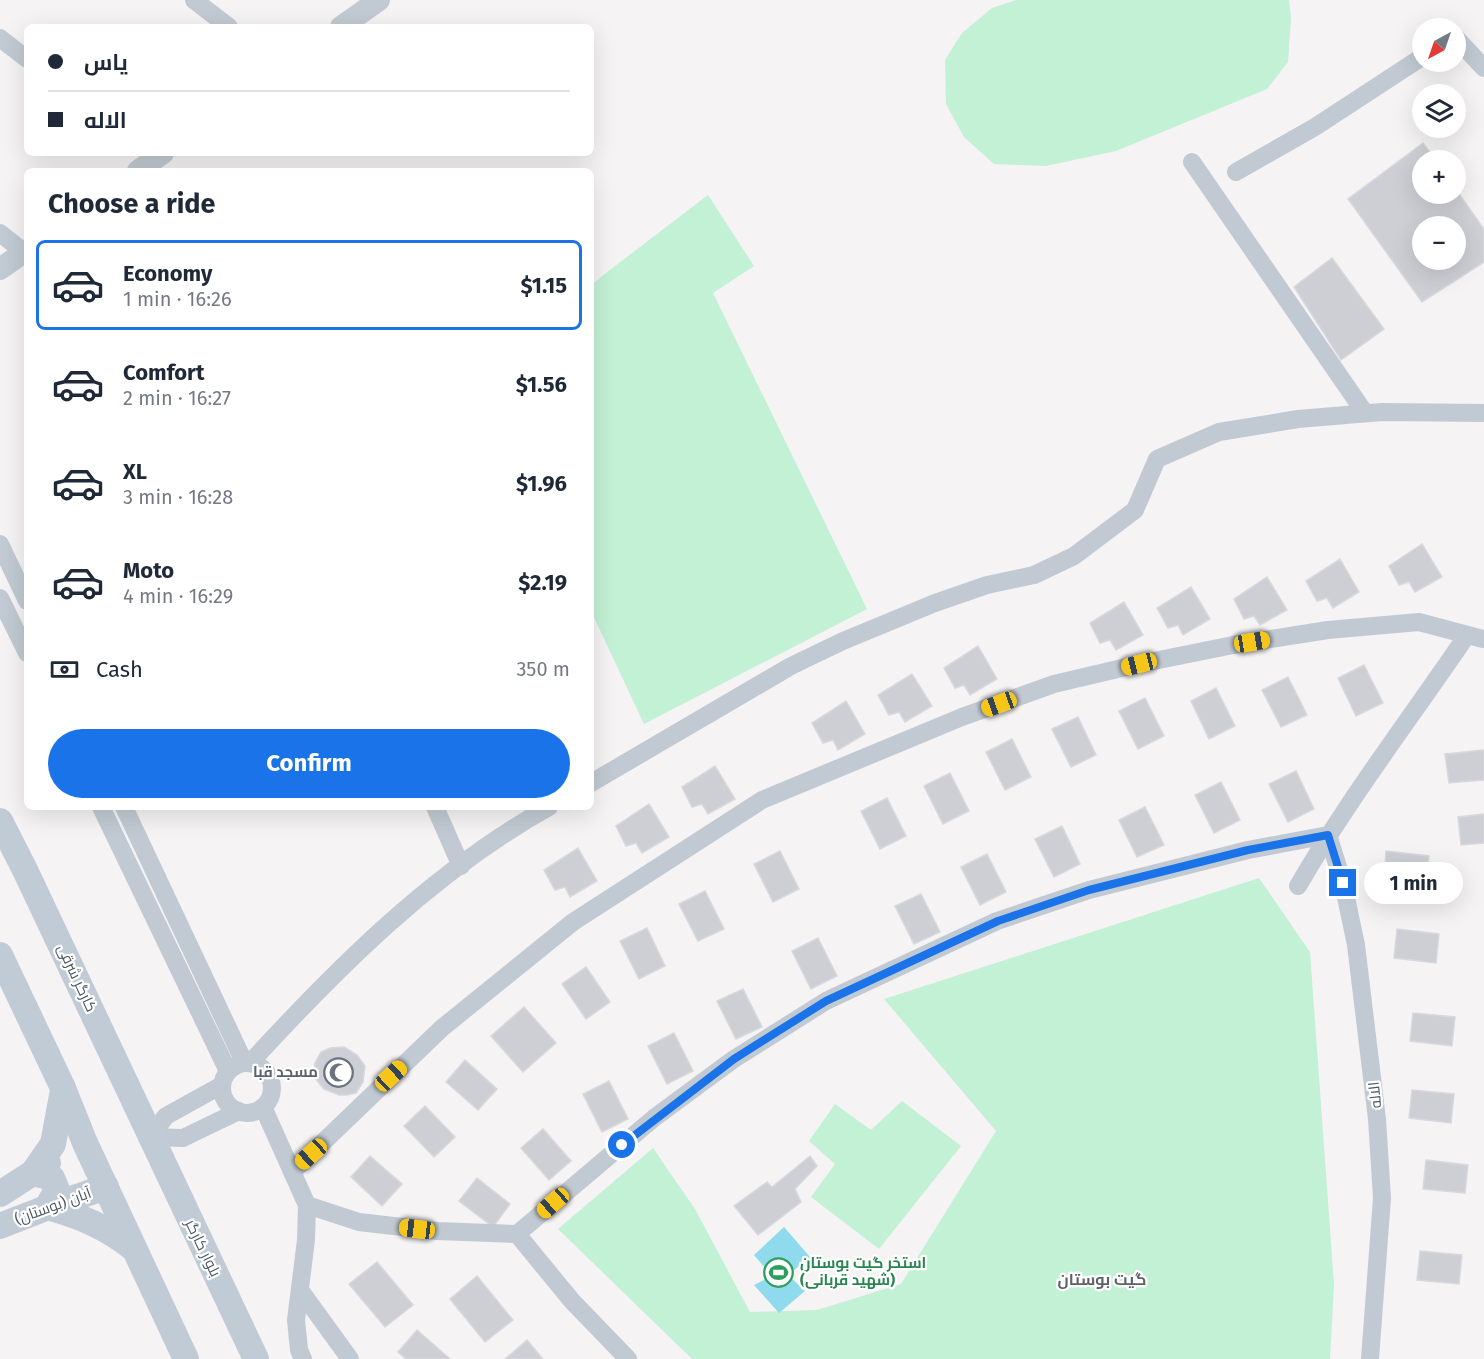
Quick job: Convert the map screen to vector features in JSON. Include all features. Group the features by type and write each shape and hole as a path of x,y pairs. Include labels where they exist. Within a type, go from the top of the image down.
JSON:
{"main road":[{"name":"کارگر شرقی","path":"0,821 150,1137"},
{"path":"0,853 12,857 25,870"},
{"path":"0,955 186,1359"},
{"path":"63,1088 53,1144 33,1173 52,1178 57,1190 47,1207 97,1224 136,1251"},
{"name":"بلوار کارگر","path":"150,1137 256,1359"},
{"name":"آبان (بوستان)","path":"0,1194 85,1143"},
{"name":"آبان (بوستان)","path":"0,1226 106,1187"}],"street":[{"path":"194,0 225,24"},
{"path":"344,24 379,0"},
{"path":"0,38 24,57"},
{"path":"1466,50 1484,69"},
{"path":"1236,172 1315,127 1412,64"},
{"path":"1192,162 1365,413"},
{"path":"0,233 24,250"},
{"path":"0,269 24,252"},
{"path":"594,781 791,666 832,646 935,603 987,585 1034,575 1074,556 1136,510 1157,459 1219,432 1298,419 1365,413 1441,411 1484,413"},
{"path":"0,544 24,595"},
{"path":"0,597 24,648"},
{"path":"292,1172 442,1028 573,922 762,800 962,717 1054,684 1139,664 1233,645 1329,630 1419,622 1480,638 1328,835 1298,886"},
{"path":"103,810 236,1071"},
{"path":"125,810 236,1071 226,1101 239,1112"},
{"path":"436,810 461,866"},
{"path":"150,1137 166,1116 236,1071 301,1007 428,890 525,820 543,810"},
{"path":"307,1205 359,1222 437,1231 517,1234 654,1118 734,1059 826,1001 998,921 1089,890 1248,850 1328,835"},
{"name":"الاله","path":"1328,835 1343,883 1356,945 1377,1119 1382,1198 1370,1359"},
{"path":"150,1137 183,1138 239,1112 256,1111 263,1107 268,1100 272,1084 264,1070 236,1071"},
{"path":"263,1107 307,1205 296,1320 299,1350 303,1359"},
{"path":"517,1234 572,1301 628,1359"},
{"path":"300,1290 350,1359"}],"green space":[{"path":"1016,0 1289,0 1291,18 1288,62 1267,89 1116,151 1046,166 994,164 964,137 946,104 945,60 962,33 992,8"},
{"path":"708,195 754,266 713,293 867,609 644,724 594,617 594,283"},
{"path":"1259,878 1310,952 1334,1285 1330,1359 692,1359 558,1229 653,1148 695,1209 750,1312 817,1310 901,1284 996,1131 884,999"},
{"path":"902,1101 961,1146 879,1249 811,1197 835,1164 809,1141 835,1104 871,1130"}],"water":[{"name":"استخر گیت بوستان (شهید قربانی)","path":"784,1227 810,1257 788,1275 805,1291 779,1313 754,1285 764,1280 766,1269 754,1255"}],"building":[{"path":"1423,143 1428,150 1414,150"},
{"path":"1412,151 1412,204 1466,204 1484,229 1484,262 1422,302 1348,199"},
{"path":"1332,258 1384,329 1341,360 1294,287"},
{"path":"1422,544 1442,577 1415,592 1409,582 1399,585 1389,566"},
{"path":"1340,559 1359,592 1333,608 1327,598 1317,601 1306,581"},
{"path":"1267,577 1287,610 1260,625 1254,616 1244,619 1234,599"},
{"path":"1191,587 1210,619 1183,635 1178,625 1168,628 1157,608"},
{"path":"1124,602 1143,635 1116,650 1110,640 1100,643 1090,623"},
{"path":"978,646 997,679 970,695 964,685 955,688 944,668"},
{"path":"1364,665 1383,703 1356,716 1338,678"},
{"path":"912,674 932,706 905,722 899,712 889,715 878,695"},
{"path":"1288,677 1307,715 1281,727 1262,690"},
{"path":"1216,688 1235,726 1209,739 1191,701"},
{"path":"1145,698 1164,736 1138,749 1119,711"},
{"path":"846,701 865,734 838,750 833,740 823,743 812,723"},
{"path":"1078,717 1096,755 1071,767 1052,729"},
{"path":"1012,739 1031,777 1005,790 986,752"},
{"path":"1484,750 1484,780 1449,783 1445,754"},
{"path":"715,766 735,799 708,814 702,804 692,807 682,787"},
{"path":"1296,771 1314,809 1288,822 1269,784"},
{"path":"950,773 969,811 943,824 924,786"},
{"path":"1221,782 1240,820 1214,833 1195,795"},
{"path":"887,798 906,836 880,849 861,811"},
{"path":"649,804 669,837 642,853 636,843 626,846 616,826"},
{"path":"1145,807 1164,845 1137,857 1119,820"},
{"path":"1484,814 1484,843 1461,845 1458,817"},
{"path":"1062,826 1080,864 1054,877 1035,839"},
{"path":"578,848 597,881 570,897 565,887 555,890 544,870"},
{"path":"780,851 799,889 773,902 754,864"},
{"path":"1386,851 1429,856 1426,885 1384,881"},
{"path":"987,854 1006,892 980,905 961,867"},
{"path":"705,891 724,929 698,941 679,904"},
{"path":"921,894 940,932 914,944 895,906"},
{"path":"647,928 665,966 639,979 620,941"},
{"path":"1397,929 1439,934 1436,963 1394,958"},
{"path":"818,938 837,976 811,989 792,951"},
{"path":"586,967 610,1002 586,1019 562,984"},
{"path":"743,989 762,1027 736,1039 717,1001"},
{"path":"524,1007 556,1043 523,1072 491,1036"},
{"path":"1413,1013 1455,1017 1452,1046 1410,1041"},
{"path":"674,1033 693,1071 667,1084 648,1046"},
{"name":"مسجد قبا","path":"344,1047 357,1055 365,1066 363,1082 356,1093 339,1095 324,1089 314,1077 315,1063 321,1052 330,1048"},
{"path":"465,1060 497,1089 478,1110 446,1082"},
{"path":"609,1081 628,1119 602,1132 583,1094"},
{"path":"1412,1090 1454,1094 1451,1123 1409,1118"},
{"path":"425,1106 455,1137 434,1157 404,1126"},
{"path":"543,1129 571,1161 549,1180 521,1148"},
{"path":"370,1156 402,1184 382,1206 351,1177"},
{"path":"810,1156 817,1166 795,1189 801,1202 758,1235 734,1206 767,1182 772,1187"},
{"path":"1426,1160 1468,1165 1465,1193 1423,1189"},
{"path":"477,1178 510,1204 493,1227 459,1201"},
{"path":"1420,1251 1462,1255 1459,1284 1417,1280"},
{"path":"377,1262 413,1305 385,1327 349,1284"},
{"path":"477,1276 513,1320 485,1342 450,1299"},
{"path":"417,1330 449,1358 406,1359 398,1352"},
{"path":"527,1340 543,1359 505,1359"}],"place":[{"name":"مسجد قبا","path":"339,1072"},
{"name":"استخر گیت بوستان (شهید قربانی)","path":"779,1272"}],"district":[{"name":"گیت بوستان","path":"1102,1279"}],"route":[{"path":"622,1145 654,1118 734,1059 826,1001 998,921 1089,890 1248,850 1328,835 1343,883"}]}
